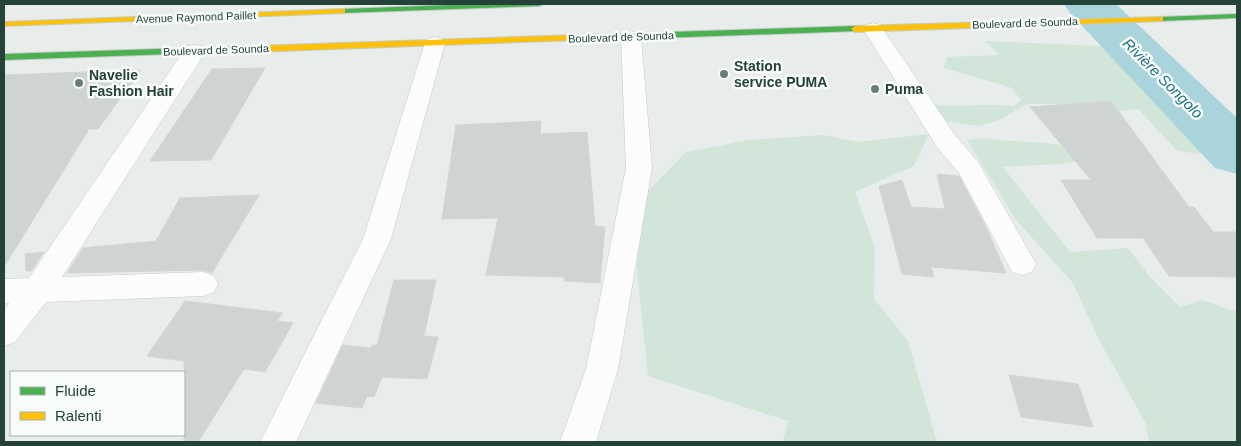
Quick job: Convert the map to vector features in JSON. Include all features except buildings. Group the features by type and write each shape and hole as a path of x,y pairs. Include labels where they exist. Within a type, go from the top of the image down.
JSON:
{"main road":[{"name":"Avenue Raymond Paillet","path":"4,24 539,4"},
{"name":"Boulevard de Sounda","path":"4,57 1237,16"}],"street":[{"path":"873,29 946,141 969,168 1022,264"},
{"path":"578,442 602,368 639,168 631,37"},
{"path":"278,442 377,239 435,43"},
{"path":"4,333 38,289 195,51"},
{"path":"4,291 203,284"}],"green space":[{"path":"985,41 1121,47 1234,158 1177,151 1138,109 1114,112 1073,104 1027,104 997,121 978,126 945,121 934,105 1014,106 1021,100 1012,88 944,68 947,57 999,55"},
{"path":"929,134 914,166 855,192 875,248 874,299 908,341 937,442 783,442 788,421 648,376 636,261 646,193 686,152 749,140 823,135 858,142"},
{"path":"984,138 1054,144 1072,149 1089,159 1061,164 1003,167 1070,252 1128,248 1150,277 1180,307 1202,300 1237,312 1237,442 1149,442 1145,422 1099,340 1073,283 1016,220 967,140"}],"waterway":[{"name":"Rivière Songolo","path":"1088,4 1237,153"}],"traffic: fast":[{"path":"342,11 539,4"},
{"path":"1160,19 1237,16"},
{"path":"576,38 855,29"},
{"path":"4,57 251,49"}],"traffic: slow":[{"path":"4,24 342,11"},
{"path":"855,29 1160,19"},
{"path":"251,49 576,38"}],"place":[{"name":"Station service PUMA","path":"724,74"},
{"name":"Navelie Fashion Hair","path":"79,83"},
{"name":"Puma","path":"875,89"}]}
